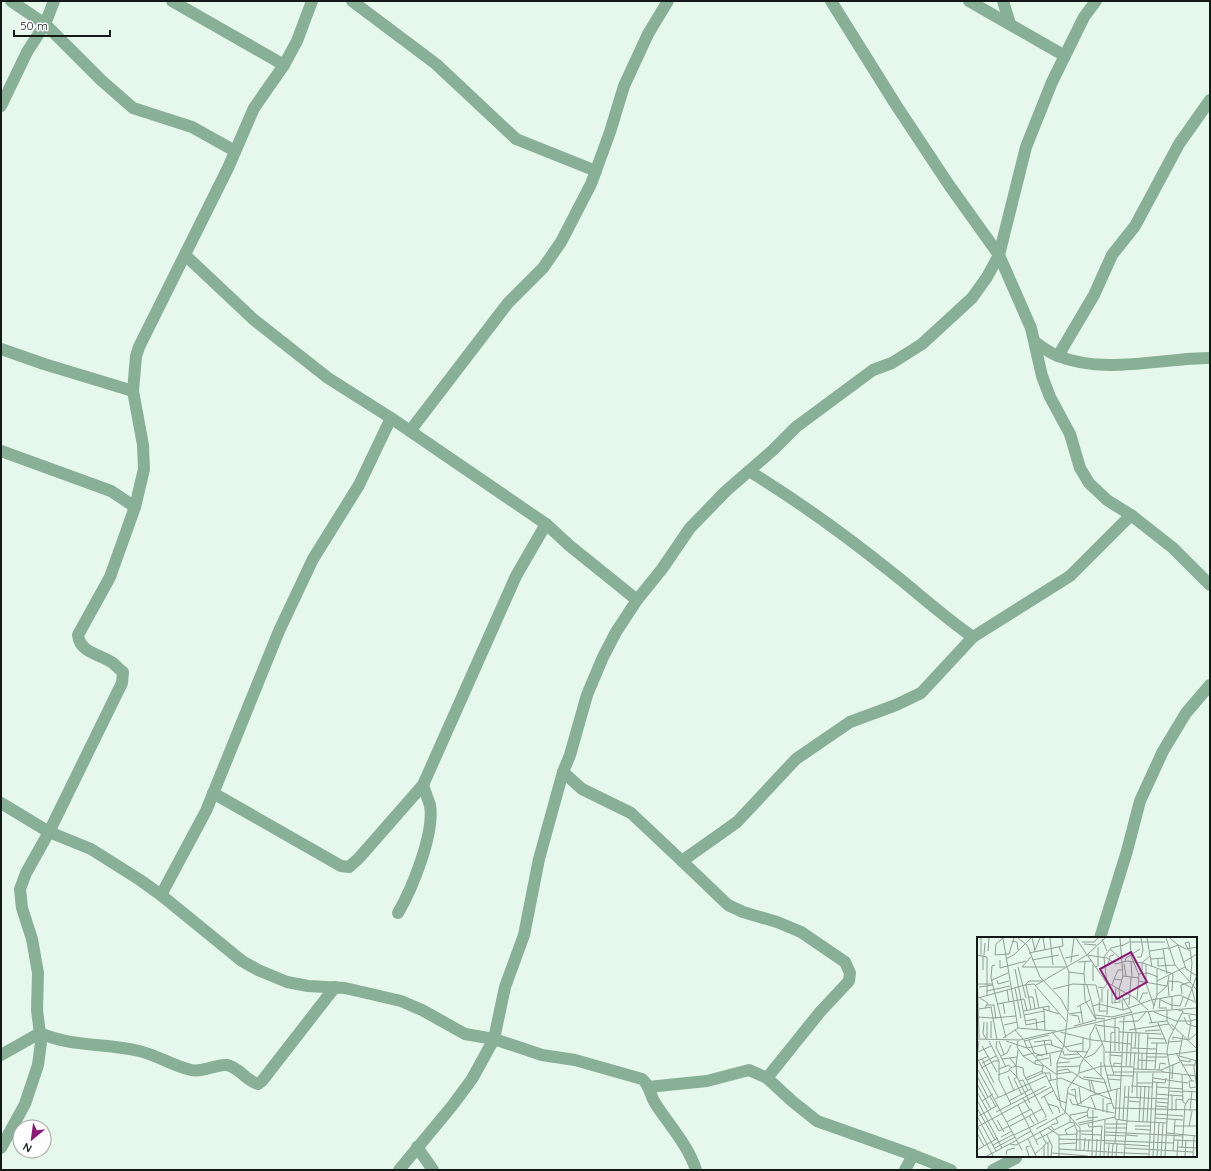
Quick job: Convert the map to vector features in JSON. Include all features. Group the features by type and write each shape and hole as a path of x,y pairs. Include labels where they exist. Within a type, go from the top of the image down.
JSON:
{"street":[{"path":"10,1 45,24 101,80 133,108 192,127 235,151"},
{"path":"1,106 27,52 45,24 54,1"},
{"path":"173,1 284,65"},
{"path":"1,1148 25,1104 38,1065 41,1042 37,1010 38,973 32,939 22,908 20,889 26,873 49,832 122,683 123,672 112,663 86,650 79,643 78,635 110,577 135,507 144,469 143,445 133,390 136,356 139,347 185,256 235,151 254,108 284,65 297,41 312,1"},
{"path":"352,1 436,64 516,139 596,171"},
{"path":"410,430 508,303 543,268 561,242 596,171 624,86 648,34 668,1"},
{"path":"831,1 896,105 949,185 999,254 1031,328 1042,376 1050,397 1070,434 1080,468 1090,483 1107,500 1131,515 1183,557 1210,586"},
{"path":"969,1 1065,56"},
{"path":"1003,1 1010,24"},
{"path":"399,1170 433,1130 472,1079 494,1039 505,988 524,935 539,859 587,695 602,657 637,600 690,528 796,428 845,389 873,370 892,363 922,344 972,298 987,277 999,254 1026,147 1065,56 1084,17 1096,1"},
{"path":"1058,356 1094,295 1112,256 1135,226 1178,144 1210,100"},
{"path":"185,256 253,319 328,378 410,430 546,524 570,546 637,600"},
{"path":"1035,342 1058,356 1081,362 1142,364 1210,358"},
{"path":"1,349 44,364 133,390"},
{"path":"161,895 188,847 214,793 279,631 313,559 359,485 391,418"},
{"path":"1,451 111,491 135,507"},
{"path":"749,471 819,517 879,562 973,637"},
{"path":"682,861 737,822 796,759 850,722 896,705 920,693 973,637 1070,576 1131,515"},
{"path":"214,793 341,866 349,867 359,858 423,785 516,576 546,524"},
{"path":"1100,937 1127,851 1140,801 1163,751 1186,713 1210,685"},
{"path":"564,772 582,789 631,813 728,905 743,912 777,922 801,932 845,962 848,967 849,981 820,1012 767,1078"},
{"path":"398,913 406,899 425,846 430,818 430,806 423,785"},
{"path":"1,803 49,832 92,849 161,895 242,961 258,970 287,982 308,986 335,986 401,1001 422,1010 465,1034 494,1039 542,1055 575,1060 633,1075 642,1079 648,1087 654,1101 691,1156 696,1170"},
{"path":"40,1034 54,1040 140,1051 192,1070 207,1070 227,1065 234,1068 251,1082 258,1084 262,1081 335,986"},
{"path":"1,1055 40,1034"},
{"path":"648,1087 707,1082 749,1070 767,1078 792,1101 818,1121 951,1170"},
{"path":"417,1147 433,1170"},
{"path":"905,1170 913,1155"},
{"path":"993,1170 1016,1161"}]}
